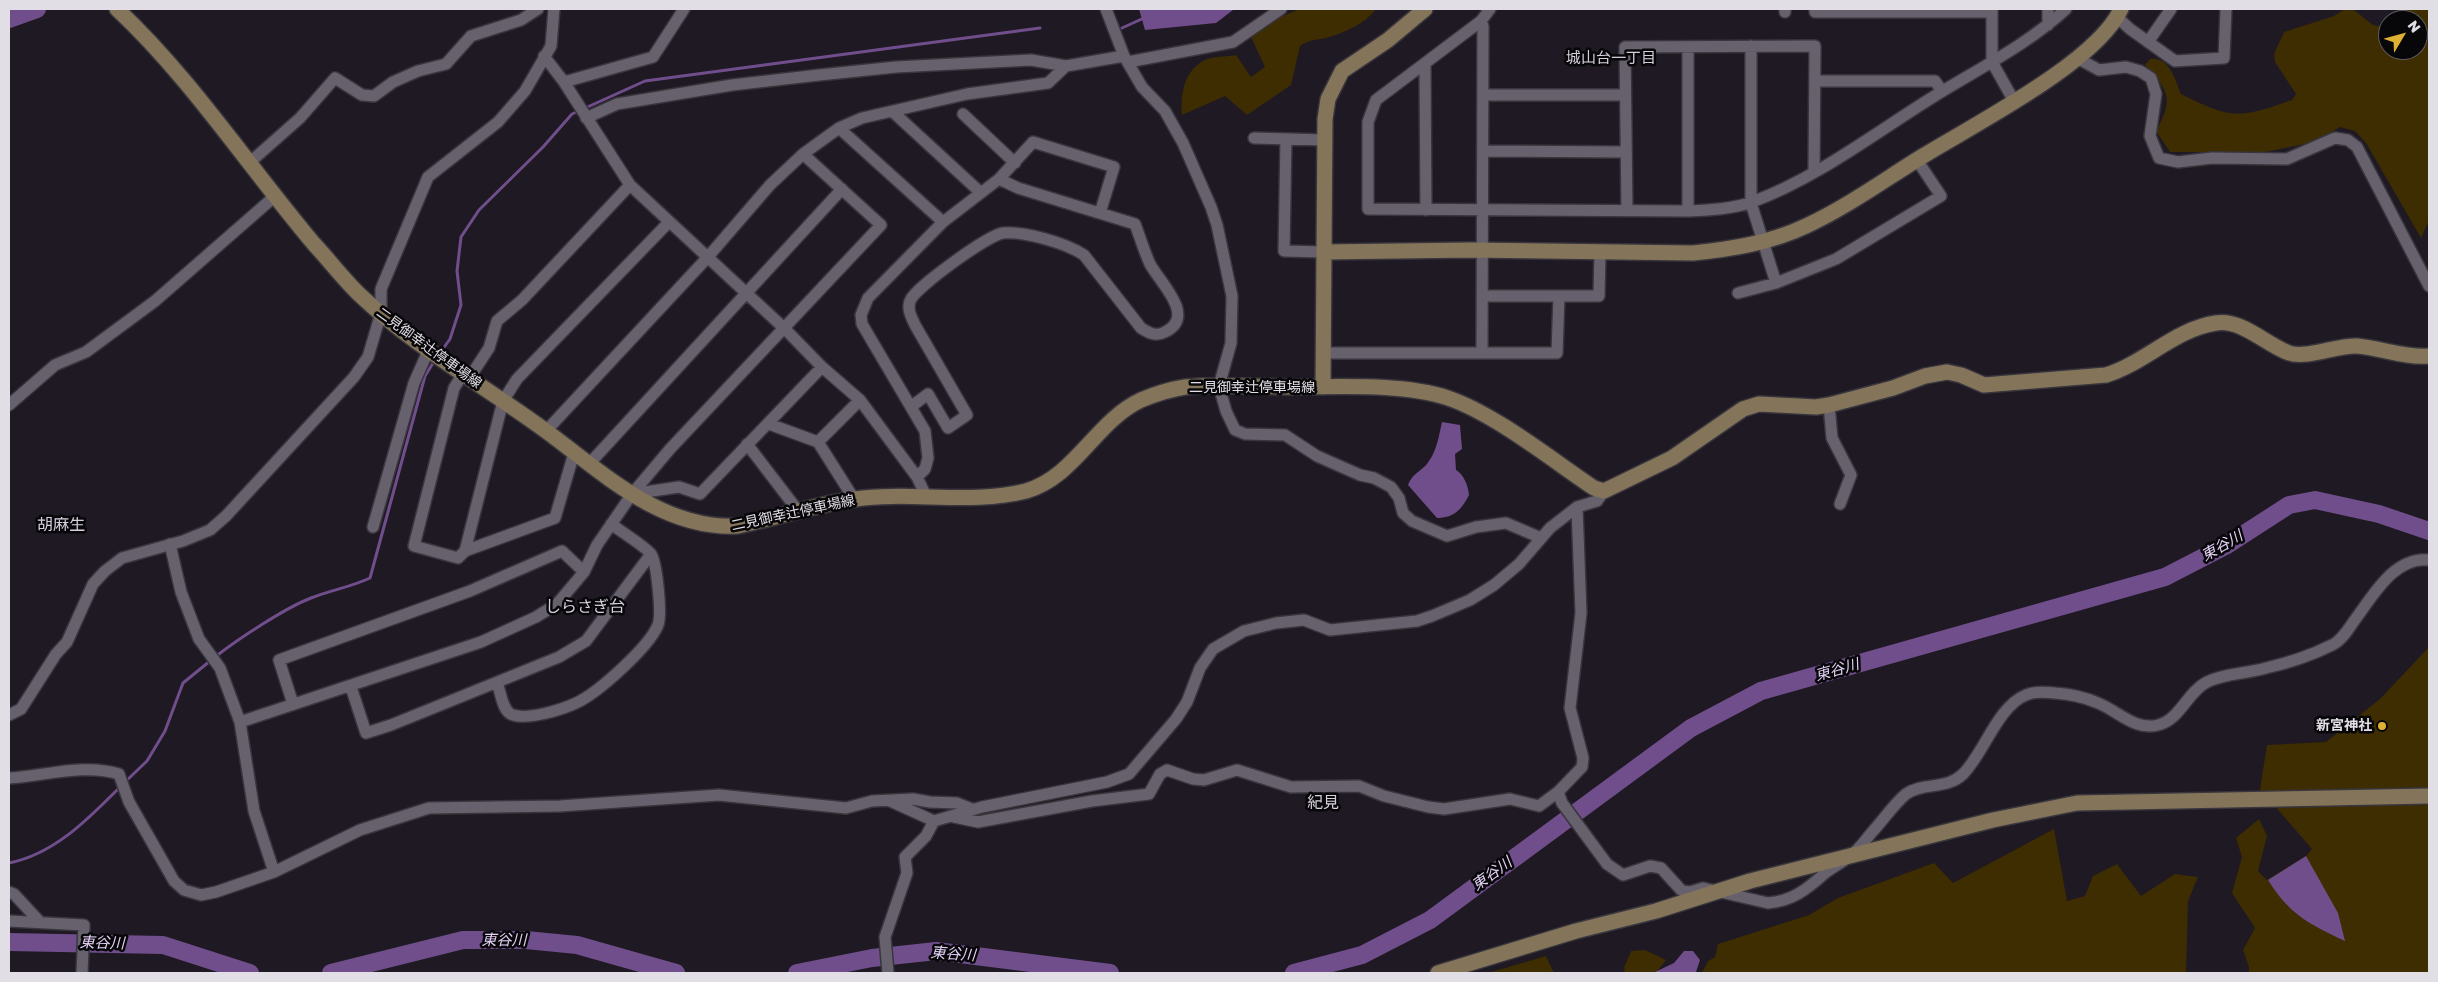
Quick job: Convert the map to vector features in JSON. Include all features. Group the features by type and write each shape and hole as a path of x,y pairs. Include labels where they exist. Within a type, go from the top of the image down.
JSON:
{"main road":[{"name":"二見御幸辻停車場線","path":"117,9 161,56 274,197 355,289 381,313 632,494 672,516 718,527 738,526 854,499 983,496 1026,490 1044,483 1070,464 1118,413 1142,400 1183,387 1219,386 1414,390 1448,398 1496,423 1594,488 1604,491"},
{"path":"1323,387 1325,140 1328,99 1342,71 1388,40 1425,9"},
{"path":"1324,252 1482,250 1692,254 1729,250 1763,242 1806,226 2014,100 2088,50 2119,13"},
{"path":"1604,491 1672,458 1743,409 1759,404 1816,407 1829,405 1893,388 1925,376 1947,372 1961,374 1984,385 2106,375 2121,371 2196,327 2218,323 2233,324 2290,354 2358,346 2409,356 2429,356"},
{"path":"1438,973 1576,931 1656,911 1750,881 1993,820 2077,803 2429,796"}],"street":[{"path":"248,164 300,118 335,78 362,95 374,96 393,82 418,71 446,64 470,36 521,20 538,9"},
{"path":"9,715 21,708 56,654 67,642 93,584 105,570 122,558 183,541 210,530 226,516 338,395 368,357 381,313 381,290 428,177 498,122 525,91 551,46 554,9"},
{"path":"566,86 653,57 684,9"},
{"path":"1106,9 1126,59 1142,87 1165,111 1182,143 1211,207 1217,225 1232,296 1231,343 1219,386 1226,411 1235,430 1246,434 1285,435 1317,456 1360,475 1374,478 1390,487 1399,498 1403,513 1412,521 1447,536 1476,527 1506,523 1541,538"},
{"path":"584,116 617,104 732,85 818,75 896,67 1031,60 1066,66 1126,59 1233,42 1281,9"},
{"path":"1490,9 1481,21 1376,100 1368,122 1368,209 1688,211 1720,209 1751,203 1814,172 1992,62 2048,25 2066,9"},
{"path":"1815,9 1815,12 1879,10 1992,11 1992,62 2014,100"},
{"path":"2048,9 2048,25"},
{"path":"2148,42 2171,9"},
{"path":"2119,13 2148,42 2175,61 2224,58 2226,9"},
{"path":"1482,353 1483,26"},
{"path":"1688,46 1688,211"},
{"path":"1751,46 1751,203 1776,283"},
{"path":"1627,211 1624,47 1815,46 1814,172"},
{"path":"544,56 566,86 630,185 785,329 822,367 860,400 917,477 926,496"},
{"path":"2076,58 2099,70 2126,67 2140,71 2151,78 2156,94 2150,136 2159,158 2178,162 2212,158 2287,160 2335,138 2348,140 2357,147 2429,286"},
{"path":"1425,65 1426,210"},
{"path":"546,431 707,258 770,185 803,154 839,128 862,118 968,94 1048,83 1066,66"},
{"path":"1815,81 1935,81 1942,92"},
{"path":"1483,95 1625,95"},
{"path":"893,112 980,192"},
{"path":"963,114 1015,163"},
{"path":"839,128 942,222"},
{"path":"1254,138 1325,140"},
{"path":"1286,139 1284,251 1324,252"},
{"path":"917,477 925,469 927,443 925,431 862,324 861,315 868,298 942,222 999,179 1033,142 1114,167 1100,213"},
{"path":"1483,151 1626,152"},
{"path":"240,722 481,642 536,617 557,604 584,572 611,524 632,494 670,450 881,225 803,154"},
{"path":"1738,293 1776,283 1836,260 1941,196 1917,160"},
{"path":"912,406 928,394 948,428 967,415 915,325 909,311 910,301 915,293 992,236 1018,234 1075,249 1084,254 1141,328 1155,335 1171,330 1178,318 1178,307 1150,264 1135,224 1018,188 999,179"},
{"path":"630,185 522,300 497,321 488,348 454,388 414,546 458,558 465,550 503,401 517,379 669,222"},
{"path":"590,463 842,189"},
{"path":"9,405 55,365 86,352 155,301 274,197"},
{"path":"1482,296 1599,296 1600,253"},
{"path":"1323,353 1557,353 1559,296"},
{"path":"373,527 414,383 430,350"},
{"path":"632,494 679,488 700,494 747,444 770,424 822,367"},
{"path":"818,442 860,400"},
{"path":"1829,405 1832,438 1851,475 1840,504"},
{"path":"770,424 818,442 854,499"},
{"path":"747,444 799,512"},
{"path":"465,550 555,518 574,453"},
{"path":"889,801 934,821 952,817 972,809 1107,782 1129,774 1176,719 1187,702 1200,668 1212,649 1244,631 1276,623 1304,620 1330,630 1416,621 1432,616 1470,600 1494,585 1519,564 1541,538 1577,507 1597,501 1604,491"},
{"path":"952,817 978,822 1092,801 1148,794 1160,774 1167,770 1193,779 1204,780 1238,770 1291,787 1360,786 1384,796 1444,809 1510,799 1540,806 1560,797 1582,767 1583,758 1570,708 1581,613 1577,507"},
{"path":"497,683 505,709 512,715 532,717 576,703 606,683 650,638 659,623 657,579 651,554 611,524"},
{"path":"170,544 181,592 199,639 220,668 240,722 254,811 274,872"},
{"path":"292,704 279,660 470,591 562,551 584,572"},
{"path":"351,686 366,733 559,657 586,641 651,554"},
{"path":"1560,797 1585,836 1607,864 1623,875 1650,866 1661,868 1681,890 1690,892 1703,888 1768,903 1778,902 1794,897 1809,888 1825,873 1853,854 1904,796 1916,788 1952,782 1960,777 1973,764 2006,711 2026,695 2045,692 2078,695 2101,704 2127,720 2142,726 2159,725 2177,713 2190,695 2204,684 2220,676 2265,669 2334,644 2346,632 2386,579 2405,563 2416,558 2429,560"},
{"path":"9,778 107,770 119,774 151,843 174,881 184,890 201,895 216,892 274,872 360,830 429,808 560,806 719,795 846,808 872,801 913,799 957,803 972,809"},
{"path":"888,973 885,941 907,873 905,857 926,836 934,821"},
{"path":"9,892 14,894 39,921"},
{"path":"9,921 39,921 84,925 82,973"}],"shaded area":[{"path":"1139,9 1250,9 1233,10 1216,23 1145,30"},
{"path":"1300,9 1376,9 1366,19 1347,31 1309,41 1300,46 1291,85 1247,115 1225,96 1182,115 1182,99 1185,84 1192,70 1198,64 1212,58 1236,55 1251,77 1265,67 1251,37 1278,18"},
{"path":"2345,9 2354,10 2373,25 2378,26 2378,60 2428,60 2428,10 2398,9 2429,9 2429,220 2421,238 2366,143 2355,131 2340,127 2315,142 2265,152 2170,152 2156,131 2162,120 2167,103 2164,89 2145,65 2150,59 2157,59 2167,65 2174,76 2181,94 2224,112 2235,114 2259,111 2292,100 2296,94 2275,62 2274,54 2284,32 2334,16"},
{"path":"1442,422 1460,425 1462,449 1455,454 1456,470 1465,481 1469,495 1457,512 1443,518 1437,518 1408,485 1412,478 1432,457"},
{"path":"2429,647 2429,973 2249,973 2249,967 2243,950 2255,928 2232,893 2242,857 2236,838 2259,819 2267,836 2258,871 2267,880 2306,856 2312,849 2260,789 2267,745 2326,742 2381,698"},
{"path":"2054,829 2067,901 2085,896 2093,876 2117,864 2141,896 2175,874 2198,877 2188,901 2186,973 1702,973 1708,961 1715,957 1718,944 1809,915 1838,898 1934,863 1953,883"},
{"path":"2306,856 2338,913 2345,941 2301,917 2284,902 2268,880"},
{"path":"1645,950 1666,960 1656,973 1625,973 1624,968 1631,951"},
{"path":"1684,951 1693,951 1700,960 1696,972 1655,972 1674,963"},
{"path":"1546,956 1554,973 1488,973"}],"waterway":[{"path":"9,19 37,9"},
{"path":"1122,28 1144,18"},
{"path":"440,353 450,339 461,305 457,271 461,237 479,210 543,147 572,114 645,81 1040,28"},
{"path":"215,657 262,624 288,609 318,595 370,578 425,376 435,360"},
{"name":"東谷川","path":"1294,973 1362,955 1430,920 1691,728 1761,691 2165,577 2227,545 2289,505 2315,500 2379,514 2429,531"},
{"path":"125,782 147,761 165,731 183,683 210,661"},
{"path":"9,863 41,852 56,843 84,822 121,786"},
{"name":"東谷川","path":"331,973 463,940 526,940 577,945 676,973"},
{"name":"東谷川","path":"9,942 163,945 250,973"},
{"name":"東谷川","path":"797,973 872,958 936,951 1110,973"}],"place":[{"name":"新宮神社","path":"2382,726"}],"district":[{"name":"城山台一丁目","path":"1611,58"},
{"name":"胡麻生","path":"61,525"},
{"name":"しらさぎ台","path":"585,607"},
{"name":"紀見","path":"1323,803"}]}
